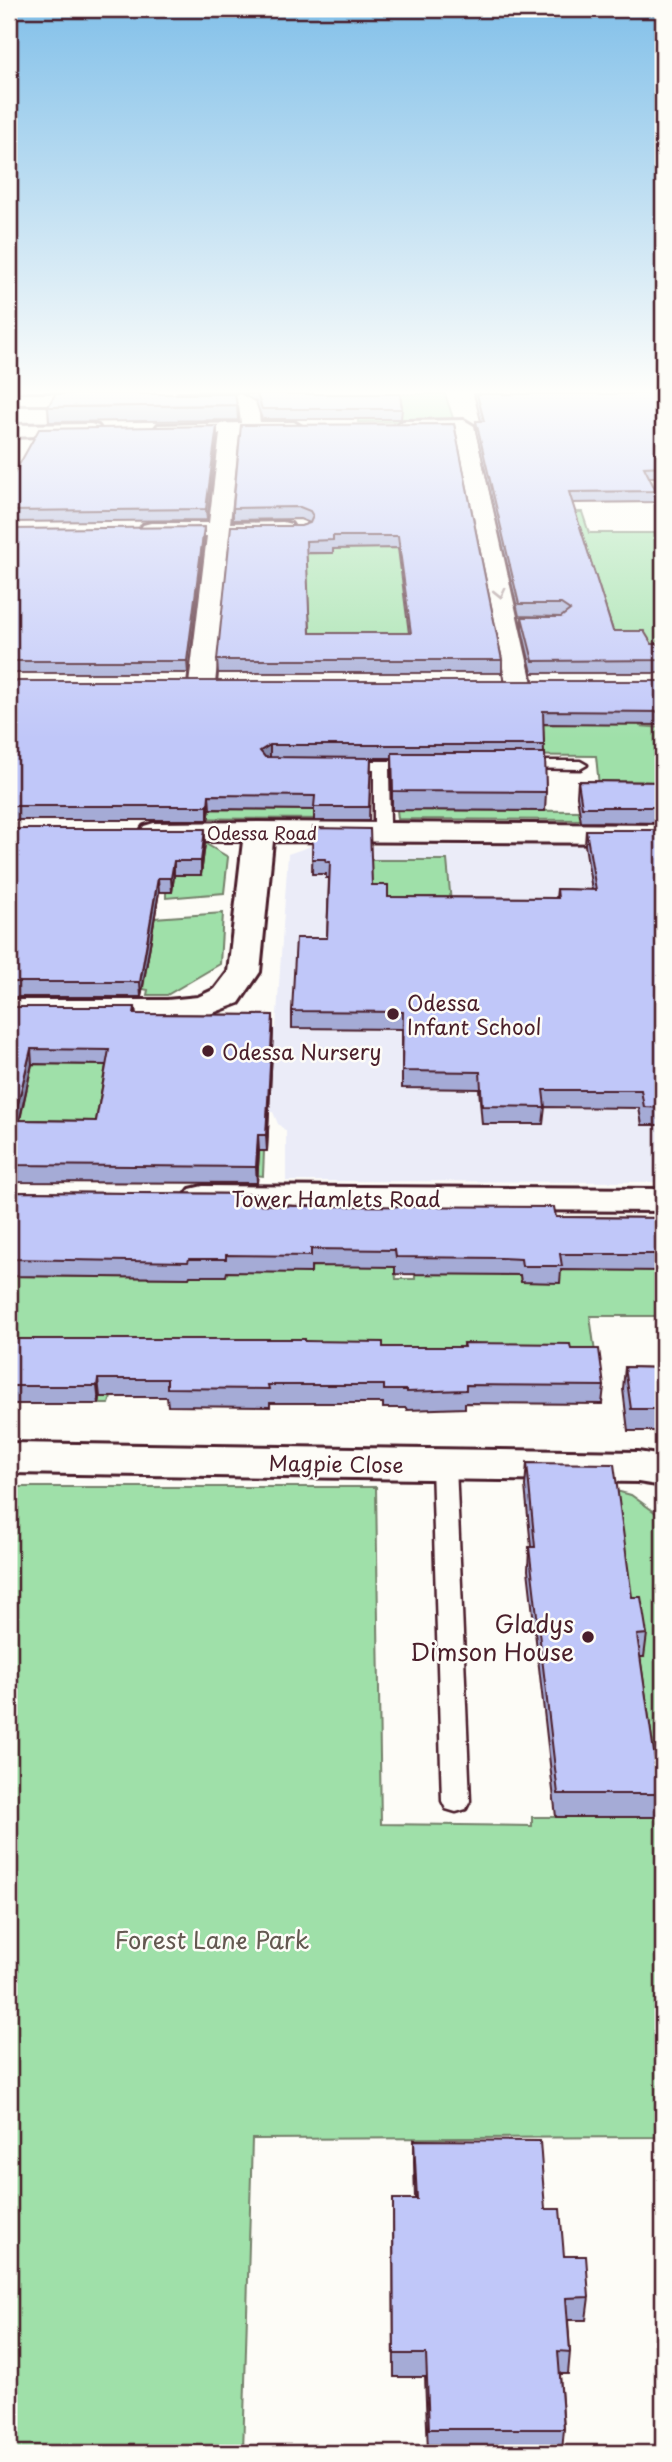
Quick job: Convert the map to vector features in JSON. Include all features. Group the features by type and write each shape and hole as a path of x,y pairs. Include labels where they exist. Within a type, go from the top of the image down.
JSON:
{"street":[{"path":"202,684 223,509"},
{"path":"486,509 516,623 519,683"},
{"path":"127,530 300,529"},
{"path":"493,683 547,683"},
{"path":"176,684 228,684"},
{"path":"9,1010 167,1010 205,1006 227,996 239,984 244,972 259,831"},
{"name":"Odessa Road","path":"128,832 663,834"},
{"name":"Tower Hamlets Road","path":"171,1197 663,1200"},
{"name":"Magpie Close","path":"9,1458 638,1467 663,1471"}],"lane":[{"path":"325,765 434,765"},
{"path":"381,765 382,824 389,833"},
{"path":"500,765 580,765"},
{"path":"444,1465 456,1801"}],"shaded area":[{"name":"Odessa Infant School","path":"631,845 663,880 663,1182 286,1181 286,1131 278,1124 273,1112 268,1112 131,1028 276,1028 288,854 311,846"}],"green space":[{"path":"552,512 582,512 589,533 663,533 663,657 576,626"},
{"path":"333,546 406,548 449,652 235,624 241,555 332,553"},
{"path":"639,708 640,726 663,728 663,798 600,796 596,756 120,752 9,719 552,724 571,723"},
{"path":"117,809 353,810 353,819 115,818"},
{"path":"397,810 585,811 587,820 398,819"},
{"path":"181,844 206,844 228,857 224,893 166,898 166,892 172,892 174,875 201,875"},
{"path":"371,860 447,860 452,914 372,901"},
{"path":"223,913 220,964 167,995 147,995 148,990 143,989 154,918"},
{"path":"9,1064 112,1065 264,1151 263,1176 23,1147"},
{"path":"192,1252 227,1266 311,1273 312,1253 322,1266 395,1266 396,1279 415,1279 415,1253 498,1253 501,1275 520,1275 521,1282 560,1282 558,1263 662,1271 663,1316 590,1316 597,1367 111,1397 109,1404 99,1404 105,1356 9,1356 9,1276 189,1278"},
{"name":"Forest Lane Park","path":"9,1487 376,1487 381,1824 532,1826 532,1817 656,1817 635,1657 644,1657 630,1619 613,1490 631,1495 663,1518 663,2137 252,2139 243,2453 9,2453"}],"building":[{"path":"9,509 206,509 206,509 9,511"},
{"path":"305,509 471,509 502,660 217,660 231,526 301,526 310,523 313,516","holes":["333,536 398,536 411,633 310,633 306,541 333,540"]},
{"path":"497,509 574,509 613,631 644,631 652,644 663,644 663,660 533,661 522,617 561,617 570,610 561,604 519,604"},
{"path":"204,527 187,661 9,661 9,529"},
{"path":"9,681 663,681 663,712 543,711 544,745 270,745 260,751 265,757 371,758 369,807 314,807 315,796 209,795 208,806 9,806"},
{"path":"392,753 545,753 546,792 393,791"},
{"path":"578,781 663,782 663,807 582,807"},
{"path":"313,828 370,829 372,885 388,885 388,897 558,898 557,889 596,890 586,830 663,830 663,1108 644,1107 641,1090 543,1090 545,1107 482,1106 480,1072 402,1071 403,1012 292,1011 296,938 327,938 330,862 325,859 312,859"},
{"path":"9,829 205,829 201,861 174,861 171,878 158,878 140,982 9,982"},
{"path":"9,1007 135,1007 134,1014 273,1015 266,1135 258,1135 256,1167 9,1165","holes":["31,1049 109,1050 96,1121 14,1120"]},
{"path":"9,1192 255,1194 254,1204 293,1206 554,1207 556,1217 663,1218 663,1254 560,1254 562,1266 522,1266 521,1259 396,1257 395,1250 311,1249 311,1256 226,1255 226,1259 189,1259 188,1262 9,1259"},
{"path":"9,1339 305,1339 383,1342 383,1347 464,1347 463,1343 570,1344 571,1349 599,1349 604,1386 466,1385 466,1390 407,1392 384,1390 384,1385 268,1385 269,1389 167,1388 167,1379 98,1379 97,1386 9,1386"},
{"path":"625,1367 663,1368 663,1409 631,1409"},
{"name":"Gladys Dimson House","path":"527,1463 614,1464 632,1597 641,1597 647,1634 637,1635 660,1794 558,1794 529,1547 535,1547"},
{"path":"414,2140 540,2141 545,2209 560,2209 564,2256 586,2256 589,2297 566,2298 570,2352 558,2351 564,2429 429,2429 426,2354 394,2354 393,2199 417,2199"}],"place":[{"name":"Odessa Infant School","path":"393,1014"},
{"name":"Odessa Nursery","path":"208,1051"},
{"name":"Gladys Dimson House","path":"588,1637"}]}
